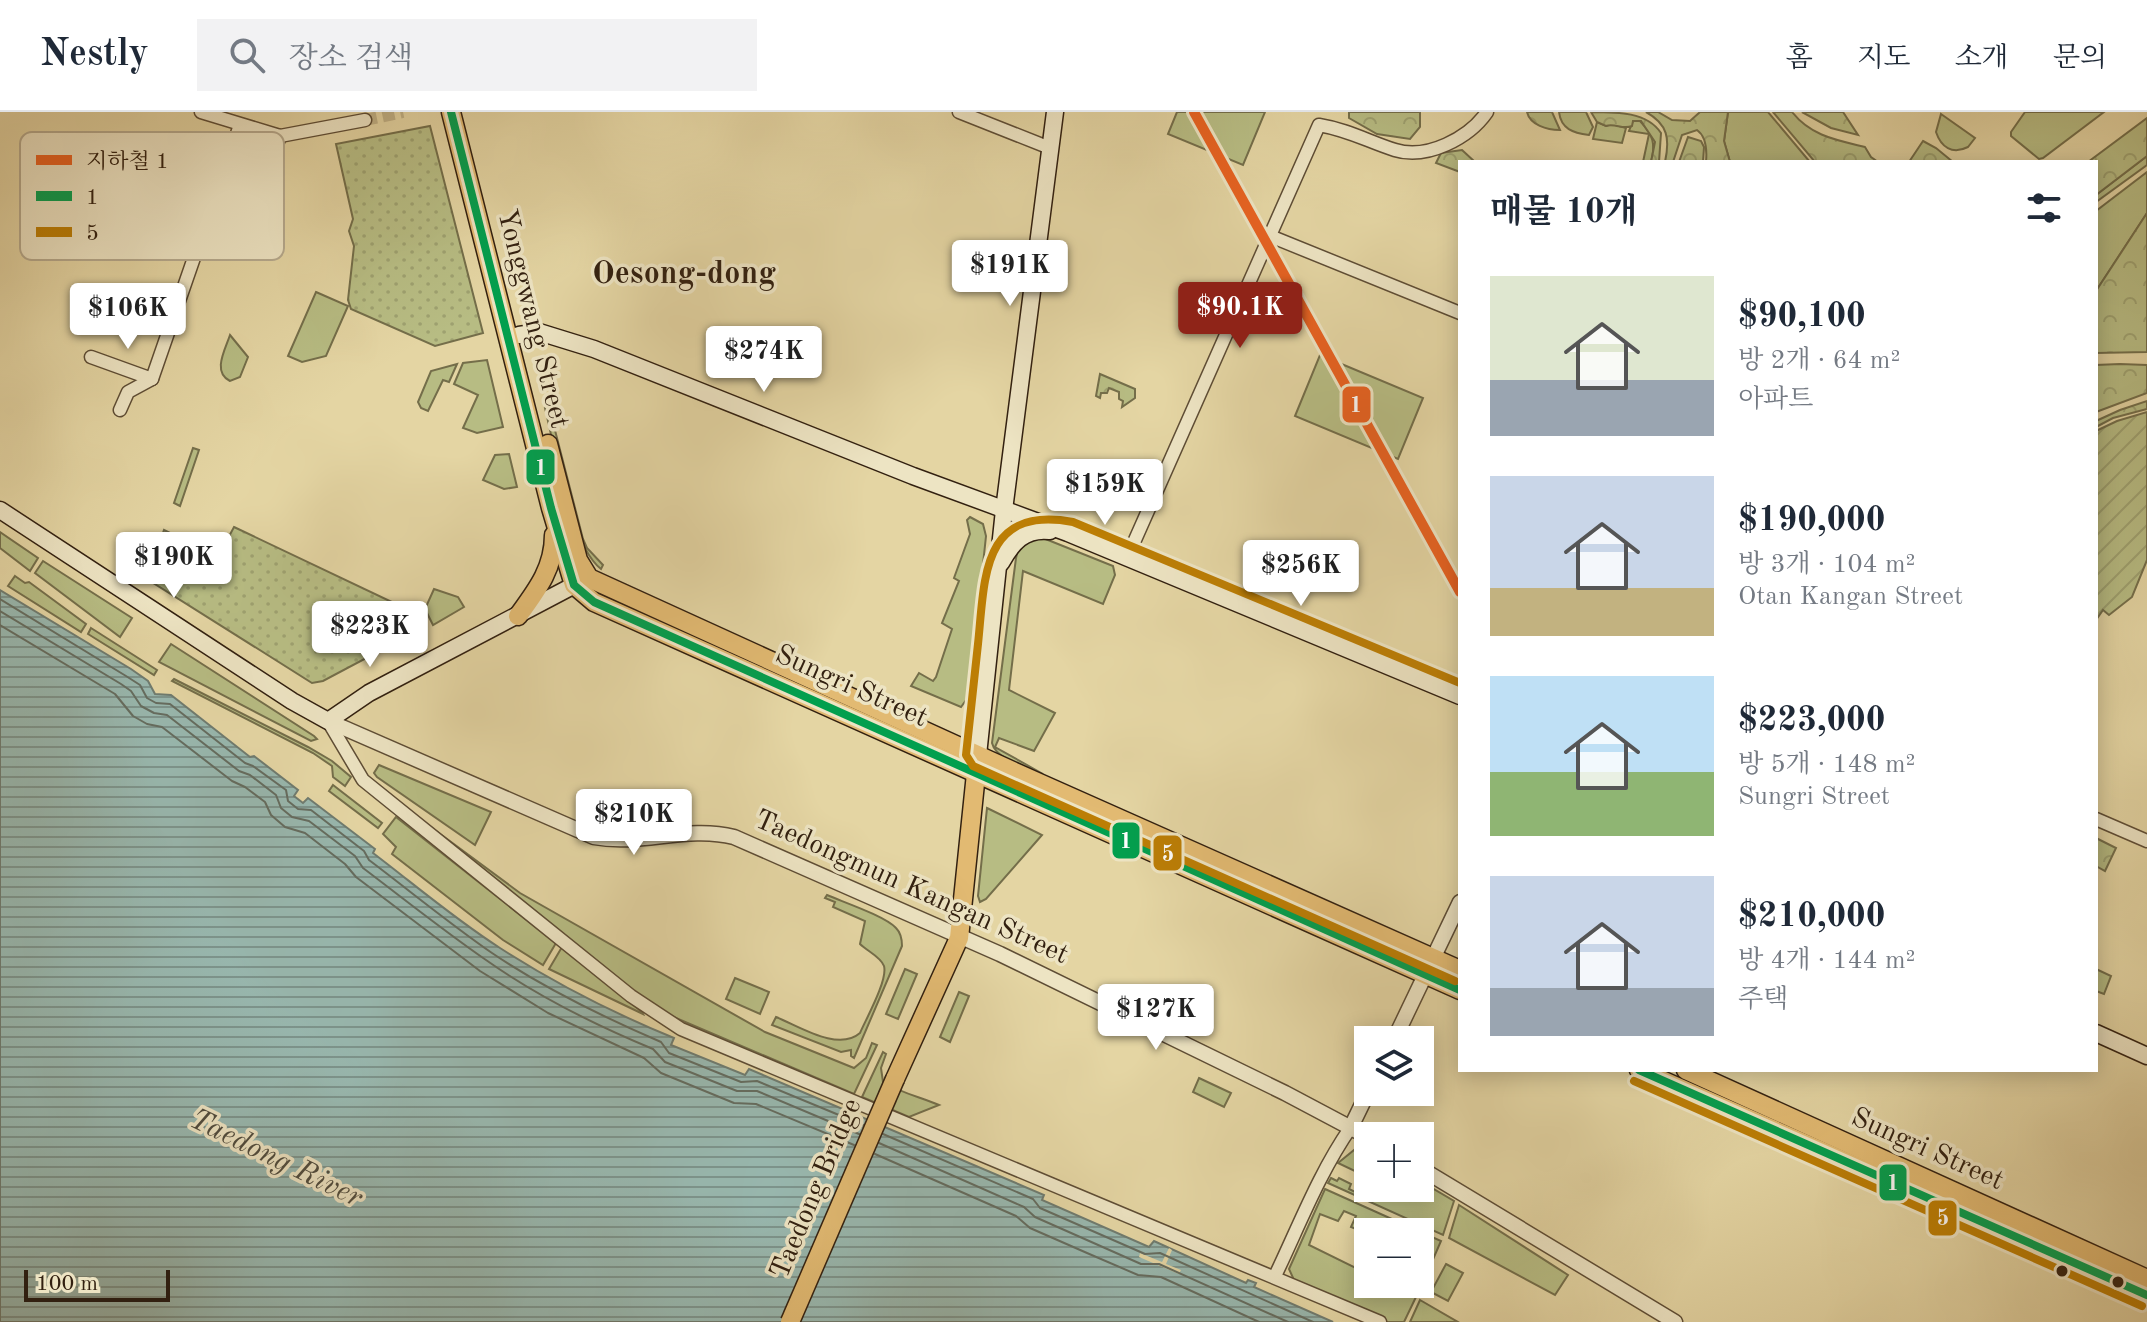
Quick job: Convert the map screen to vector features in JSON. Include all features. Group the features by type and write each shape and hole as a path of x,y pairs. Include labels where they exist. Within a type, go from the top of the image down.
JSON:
{"main road":[{"name":"Yonggwang Street","path":"451,112 551,508 582,581"},
{"name":"Yonggwang Street","path":"462,112 582,581"},
{"path":"977,764 1004,510 1055,112"},
{"path":"519,335 539,332 594,349 1068,533 1458,695"},
{"path":"518,616 539,589 549,569 555,538 551,508"},
{"path":"0,510 328,721 369,693 582,581"},
{"path":"998,568 1011,545 1027,532 1068,533"},
{"name":"Sungri Street","path":"582,581 594,602 633,621 977,764 1429,967 1458,989"},
{"name":"Taedong Bridge","path":"790,1322 959,938 977,764"},
{"name":"Sungri Street","path":"1429,967 1458,970"},
{"path":"2098,1034 2147,1056"},
{"name":"Sungri Street","path":"1644,1072 2147,1295"},
{"name":"Sungri Street","path":"1690,1072 2147,1279"}],"street":[{"path":"201,112 265,132"},
{"path":"959,112 1050,148"},
{"path":"1127,558 1319,125 1345,129 1406,152 1457,141 1487,112"},
{"path":"284,135 365,120"},
{"path":"238,132 240,125"},
{"path":"1270,236 1458,312"},
{"path":"120,410 128,392 152,379 193,260"},
{"path":"91,357 152,379"},
{"path":"328,721 363,780 631,996 681,1029 1380,1322"},
{"name":"Taedongmun Kangan Street","path":"328,721 594,837 613,840 698,831 734,837 1000,954 1354,1129"},
{"path":"2098,820 2147,841"},
{"path":"1401,1026 1458,906"},
{"path":"1275,1276 1317,1186 1361,1106"},
{"path":"1434,1176 1675,1322"}],"green space":[{"path":"1177,112 1265,112 1243,165 1168,134"},
{"path":"1349,112 1420,112 1420,127 1410,139 1377,134 1349,118"},
{"path":"1527,112 1552,112 1560,130 1540,126"},
{"path":"1559,112 1586,112 1593,127 1589,135 1569,129 1562,122"},
{"path":"1591,112 1631,115 1648,121 1661,133 1659,160 1651,160 1655,142 1641,121 1633,121 1629,127 1606,126 1597,122"},
{"path":"1646,112 1658,112 1672,120 1690,121 1700,112 1728,112 1724,141 1729,160 1706,160 1705,140 1697,130 1682,135 1674,160 1665,160 1666,133"},
{"path":"1728,112 1768,112 1808,160 1729,160 1724,141"},
{"path":"1773,112 1792,112 1816,132 1865,147 1875,160 1813,160"},
{"path":"1802,112 1843,112 1858,135 1831,128"},
{"path":"2025,112 2104,112 2039,159 2011,136"},
{"path":"1941,114 1975,138 1968,147 1952,150 1941,142 1936,132"},
{"path":"2147,118 2147,156 2098,193 2098,160 2091,160"},
{"path":"1633,121 1640,121 1651,135 1651,160 1643,160 1649,134 1629,131"},
{"path":"1597,122 1626,128 1622,143 1593,139"},
{"path":"430,126 483,333 435,346 351,309 348,300 354,246 349,231 353,219 336,144"},
{"path":"1688,137 1701,141 1703,160 1680,160"},
{"path":"1923,141 1951,160 1910,160"},
{"path":"1462,150 1473,160 1458,160 1458,171 1436,163 1441,153"},
{"path":"2147,156 2147,165 2098,201 2098,193"},
{"path":"2147,172 2147,213 2098,288 2098,209"},
{"path":"2147,213 2147,352 2098,353 2098,288"},
{"path":"316,292 348,306 326,356 302,362 288,356"},
{"path":"230,335 248,357 240,377 230,381 221,366"},
{"path":"1320,355 1423,398 1398,459 1295,416"},
{"path":"487,360 503,427 477,433 463,428 478,395 454,384 463,363"},
{"path":"457,364 449,382 443,380 428,411 421,408 418,402 431,371"},
{"path":"2098,365 2147,365 2147,393 2098,411"},
{"path":"1100,374 1135,389 1135,398 1122,407 1119,392 1109,388 1107,393 1101,393 1100,398 1096,396"},
{"path":"2147,401 2147,409 2113,418 2098,426 2098,420"},
{"path":"549,407 583,539 603,565 601,569 590,557 572,518 545,408"},
{"path":"2147,412 2147,560 2132,597 2109,615 2103,610 2098,617 2098,430"},
{"path":"193,448 199,450 180,506 174,503"},
{"path":"509,454 517,487 504,489 483,480 495,455"},
{"path":"970,517 983,524 986,536 969,696 961,707 911,686 919,673 933,681 936,677 952,629 942,623 959,581 954,578 970,534 967,520"},
{"path":"234,527 394,603 406,637 323,681 312,683 147,579 164,530 218,557"},
{"path":"0,532 38,558 30,571 0,548"},
{"path":"1038,536 1113,566 1115,575 1103,604 1023,571 1009,690 1055,713 1034,751 999,738 995,747 1043,774 1006,758 995,749 992,743 1016,558 1019,546"},
{"path":"43,561 132,618 120,637 35,573"},
{"path":"15,576 25,583 29,582 86,624 81,632 8,586"},
{"path":"434,589 458,597 464,607 433,625 425,609"},
{"path":"91,628 157,670 154,675 88,634"},
{"path":"171,644 317,739 311,741 159,662"},
{"path":"174,679 308,747 351,777 345,786 333,777 332,766 313,753 172,681"},
{"path":"379,765 491,812 475,845 377,777 374,773"},
{"path":"333,785 382,823 378,828 329,791"},
{"path":"382,791 520,893 765,1032 854,1068 866,1058 872,1043 877,1045 854,1094 662,1012 632,992"},
{"path":"987,808 1042,835 980,902 978,896"},
{"path":"396,817 556,943 543,965 503,940 392,854 396,847 383,834"},
{"path":"2098,839 2116,848 2105,871 2098,867"},
{"path":"827,895 891,923 901,939 902,946 854,1058 851,1050 841,1052 772,1025 776,1017 818,1036 841,1040 851,1038 860,1033 876,1000 884,966 860,944 865,921 833,907 835,902 825,898"},
{"path":"562,947 642,1012 643,1014 549,969"},
{"path":"905,969 917,974 898,1019 886,1014"},
{"path":"2098,970 2111,976 2104,994 2098,992"},
{"path":"735,978 769,992 760,1014 726,999"},
{"path":"959,992 969,996 950,1042 940,1037"},
{"path":"883,1052 886,1054 881,1068 883,1082 939,1105 909,1117 862,1097"},
{"path":"1199,1078 1231,1093 1224,1107 1193,1092"},
{"path":"1354,1150 1354,1171 1338,1163"},
{"path":"1331,1178 1337,1181 1339,1178 1351,1184 1349,1189 1354,1195 1328,1183"},
{"path":"1325,1189 1390,1218 1355,1218 1344,1211 1338,1221 1320,1214 1309,1245 1354,1267 1354,1298 1416,1298 1404,1322 1387,1322 1294,1280 1289,1269"},
{"path":"1434,1189 1454,1201 1443,1235 1434,1231 1434,1218 1405,1218 1370,1202 1434,1202"},
{"path":"1459,1205 1568,1275 1555,1295 1449,1238"},
{"path":"1434,1238 1441,1241 1434,1257"},
{"path":"1446,1264 1463,1273 1448,1301 1434,1294 1434,1286"},
{"path":"1420,1300 1458,1322 1410,1322"}],"water":[{"name":"Taedong River","path":"0,590 131,669 148,681 155,694 171,695 298,790 294,796 303,803 308,798 375,849 373,853 484,937 585,997 674,1038 671,1045 745,1075 749,1069 1044,1195 1042,1200 1149,1247 1154,1241 1246,1283 1248,1280 1256,1283 1254,1287 1333,1322 0,1322"}],"pier":[{"path":"1169,1248 1172,1250 1166,1264 1181,1270 1179,1274 1139,1257 1140,1253 1162,1262"}],"tunnel":[{"path":"365,120 403,112"}],"metro line":[{"name":"1","path":"1194,112 1458,588"}],"transit line":[{"name":"1","path":"451,112 551,508 574,585 594,602 1458,989"},
{"name":"5","path":"1455,981 973,766 966,755 987,572 1004,536 1020,525 1043,520 1073,522 1458,682"},
{"name":"1","path":"1644,1072 2147,1295"},
{"name":"5","path":"1634,1081 2142,1306"}],"district":[{"name":"Oesong-dong","path":"684,275"}]}
